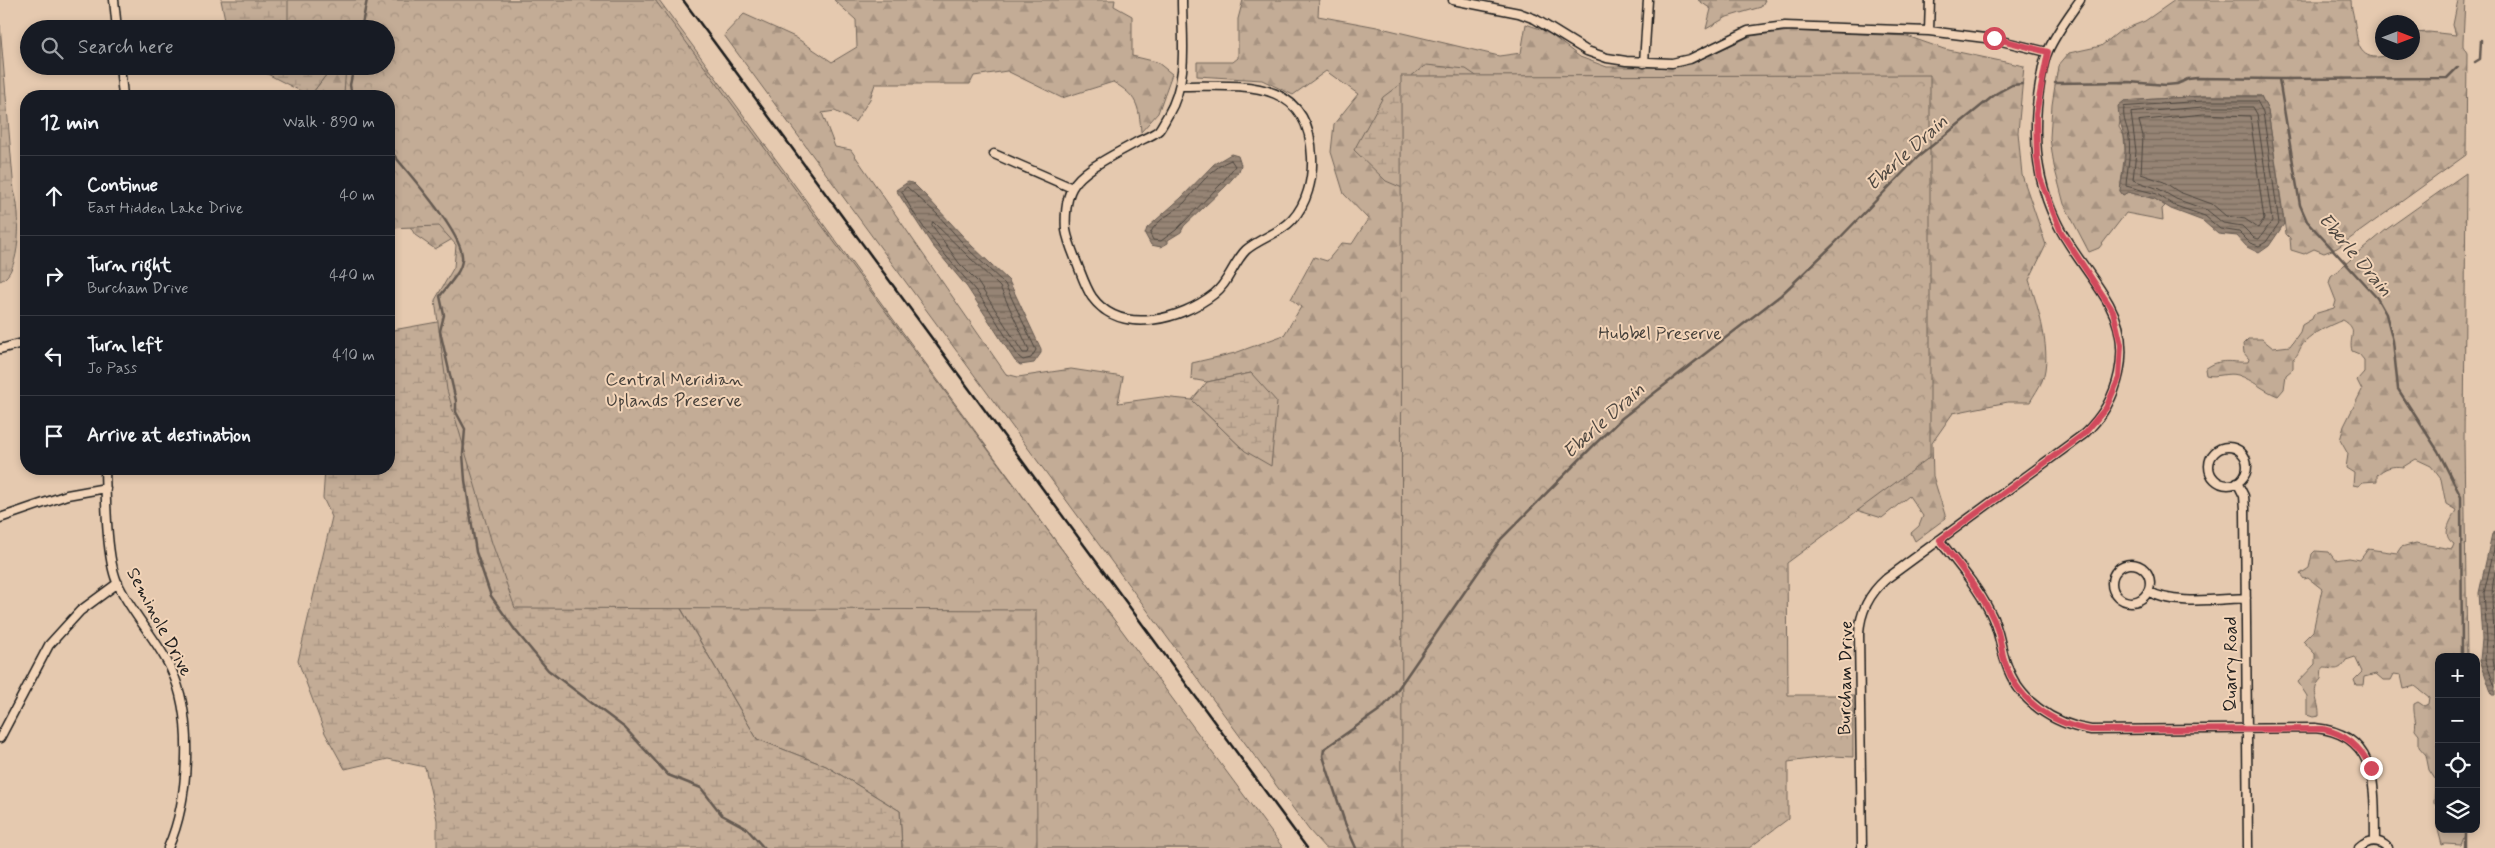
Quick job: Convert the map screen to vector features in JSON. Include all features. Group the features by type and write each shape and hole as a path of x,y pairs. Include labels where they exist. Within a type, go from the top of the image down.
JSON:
{"street":[{"path":"114,0 116,20"},
{"path":"1181,86 1246,85 1276,94 1295,106 1306,126 1311,147 1312,170 1308,192 1299,211 1291,222 1253,244 1242,254 1220,290 1188,309 1159,320 1147,322 1125,318 1108,311 1093,297 1067,233 1066,216 1072,188 1091,169 1159,130 1181,86 1182,0"},
{"path":"1453,0 1519,13 1536,19 1587,52 1607,58 1644,63 1672,63 1690,59 1732,37 1748,31 1784,26 1929,31 1994,38 2048,52"},
{"path":"1644,63 1648,0"},
{"path":"1929,31 1930,0"},
{"name":"Burcham Drive","path":"1862,848 1860,634 1863,611 1870,597 1880,585 2084,434 2106,408 2119,378 2121,345 2113,311 2061,232 2040,178 2037,157 2036,114 2048,52 2080,0"},
{"path":"121,75 122,90"},
{"path":"994,154 1072,188"},
{"path":"0,350 20,344"},
{"path":"2233,448 2244,457 2246,471 2237,482 2223,484 2212,475 2210,461 2218,450 2233,448"},
{"name":"Seminole Drive","path":"105,475 112,562 118,582 171,668 182,705 185,747 183,796 178,824 168,848"},
{"name":"Quarry Road","path":"2237,482 2245,503 2248,848"},
{"path":"0,518 67,495 106,488"},
{"path":"1940,540 1990,610 1999,633 2007,666 2017,686 2032,704 2050,717 2070,726 2091,730 2323,729 2338,733 2352,741 2367,760 2373,777 2375,841"},
{"path":"2126,564 2142,567 2149,575 2148,591 2136,601 2125,601 2113,590 2114,574 2126,564"},
{"path":"0,738 40,659 52,641 91,601 118,582"},
{"path":"2148,591 2159,597 2172,599 2246,598"},
{"path":"2359,848 2366,843 2375,841 2388,848"}],"green space":[{"path":"221,0 366,0 369,20 225,20"},
{"name":"Central Meridian Uplands Preserve","path":"288,0 655,0 1283,848 1037,848 1036,610 515,608 492,543 447,390 435,300 454,267 456,245 439,226 395,228 395,90 344,90 345,75 395,75 395,20 288,20"},
{"name":"Central Meridian Uplands Preserve","path":"366,0 659,0 1281,848 902,848 900,811 826,766 757,739 463,233 435,249 415,235 395,200 395,90 315,90 326,75 395,75 395,20 380,20"},
{"path":"834,0 1115,0 1114,6 1132,16 1132,56 1157,62 1172,74 1158,113 1141,132 1138,108 1135,102 1127,92 1113,82 1062,98 1007,71 974,76 970,84 875,84 870,99 855,122 835,111 822,113 835,147 851,150 1006,374 1018,377 1071,369 1123,377 1118,403 1162,397 1192,400 1245,451 1251,373 1207,382 1191,379 1192,363 1235,353 1284,335 1301,307 1291,299 1314,257 1327,261 1342,243 1352,244 1368,219 1344,194 1331,152 1334,124 1358,94 1326,71 1293,95 1262,80 1197,76 1197,62 1233,62 1238,58 1238,19 1243,0 1319,0 1318,16 1377,27 1499,56 1521,53 1526,24 1546,31 1580,57 1607,67 1674,67 1699,60 1751,36 1790,31 1907,36 1944,49 2024,66 2018,132 2022,175 2046,245 2029,280 2040,317 2045,344 2046,358 2042,381 2030,402 2008,402 1953,413 1932,443 1933,476 1946,518 1915,541 1911,533 1919,526 1923,516 1909,496 1882,518 1856,510 1832,520 1448,848 1325,848 1309,830 724,35 744,14 795,37 832,62 857,47 856,20"},
{"path":"1698,0 1765,0 1761,7 1727,17 1706,29 1711,9"},
{"path":"2175,0 2351,0 2358,42 2363,52 2375,57 2375,60 2420,60 2420,33 2456,35 2453,25 2458,0 2465,0 2463,46 2467,53 2466,155 2337,248 2324,253 2314,249 2304,254 2291,250 2290,238 2286,234 2268,111 2261,96 2203,96 2124,101 2119,127 2124,136 2125,152 2120,191 2123,195 2128,192 2155,199 2165,206 2162,209 2163,220 2126,213 2099,248 2089,252 2064,204 2054,166 2050,138 2052,105 2058,66 2069,53 2101,46 2120,31 2145,21"},
{"path":"0,25 14,191 18,212 18,240 12,267 7,276 0,281"},
{"path":"1426,65 1466,69 1509,98 1447,207 1386,181 1354,150 1383,97"},
{"path":"269,75 326,75 315,90 298,90"},
{"name":"Hubbel Preserve","path":"1930,75 1930,457 1787,563 1788,695 1853,695 1853,757 1833,756 1788,762 1788,819 1749,848 1402,848 1401,76"},
{"path":"2466,173 2464,442 2467,653 2435,653 2435,779 2429,770 2426,755 2419,747 2419,735 2415,730 2414,704 2418,702 2424,706 2428,704 2429,697 2415,686 2404,689 2401,675 2394,674 2391,680 2383,680 2376,674 2364,677 2363,685 2356,685 2354,680 2362,672 2355,657 2346,660 2339,668 2322,668 2321,679 2315,692 2319,716 2307,715 2307,696 2298,682 2315,664 2315,654 2303,641 2313,631 2322,589 2308,578 2304,579 2300,574 2309,568 2312,554 2315,551 2329,552 2335,560 2349,558 2360,560 2368,549 2397,553 2401,547 2416,543 2452,549 2454,544 2447,532 2449,523 2456,510 2446,504 2441,479 2431,466 2416,459 2403,467 2392,467 2383,471 2377,475 2377,481 2363,482 2358,486 2353,485 2354,473 2346,468 2348,454 2340,440 2344,426 2362,390 2357,380 2364,372 2364,360 2359,354 2352,351 2352,330 2343,320 2322,330 2304,343 2297,356 2293,359 2293,369 2286,375 2284,389 2278,396 2238,375 2206,375 2205,369 2216,363 2226,361 2248,362 2249,359 2244,353 2243,344 2248,339 2262,339 2273,348 2290,346 2300,332 2302,325 2312,319 2314,314 2334,308 2336,301 2329,283 2331,276 2387,229"},
{"path":"493,312 667,585 757,739 826,766 900,811 902,848 437,848 437,820 425,767 388,759 345,769 325,733 298,661 332,517 323,498 325,475 395,475 395,330"},
{"path":"1251,373 1277,402 1271,466 1245,451 1192,400 1207,382"},
{"path":"2439,833 2466,833 2461,845 2442,845"}],"water":[{"path":"2203,96 2261,96 2268,111 2284,224 2269,246 2259,253 2247,247 2237,236 2218,234 2203,221 2171,209 2155,199 2128,192 2123,195 2120,191 2125,142 2118,106 2124,101"},
{"path":"1231,154 1238,156 1241,165 1239,171 1225,187 1184,226 1181,232 1168,240 1168,243 1161,247 1151,245 1145,234 1147,228 1181,198 1214,164"},
{"path":"908,182 913,183 972,246 1009,281 1041,349 1041,353 1034,363 1020,365 1015,361 967,287 932,245 896,190"},
{"path":"2495,532 2495,695 2492,695 2480,660 2482,639 2479,593 2492,534"}],"waterway":[{"path":"363,20 367,0"},
{"path":"2475,62 2480,59 2481,40"},
{"path":"2279,79 2447,78 2458,67"},
{"path":"351,90 352,75"},
{"name":"Eberle Drain","path":"2055,83 2129,82 2166,85 2197,78 2279,79 2300,205 2307,221 2377,298 2386,314 2393,341 2398,389 2438,451 2461,497 2462,653"},
{"name":"Eberle Drain","path":"1356,848 1345,823 1323,756 1324,749 1381,709 1393,696 1501,539 1622,418 1781,295 1833,245 1918,157 1997,93 2012,85 2022,84"},
{"path":"395,156 433,203 455,235 461,249 462,260 459,270 440,296 444,315 440,331 456,401 456,412 465,429 463,454 465,480 476,552 491,596 515,630 548,670 625,728 668,775 701,788 722,815 746,828 764,848"},
{"name":"Eberle Drain","path":"2465,833 2465,848"}],"railway":[{"path":"683,0 1307,848"}],"route":[{"path":"1994,38 2048,52 2036,114 2037,157 2040,178 2061,232 2074,254 2110,304 2120,336 2121,367 2110,401 2102,415 2084,434 1940,540 1990,610 1999,633 2003,655 2017,686 2032,704 2050,717 2080,729 2102,731 2315,728 2330,730 2352,741 2371,768"}]}
